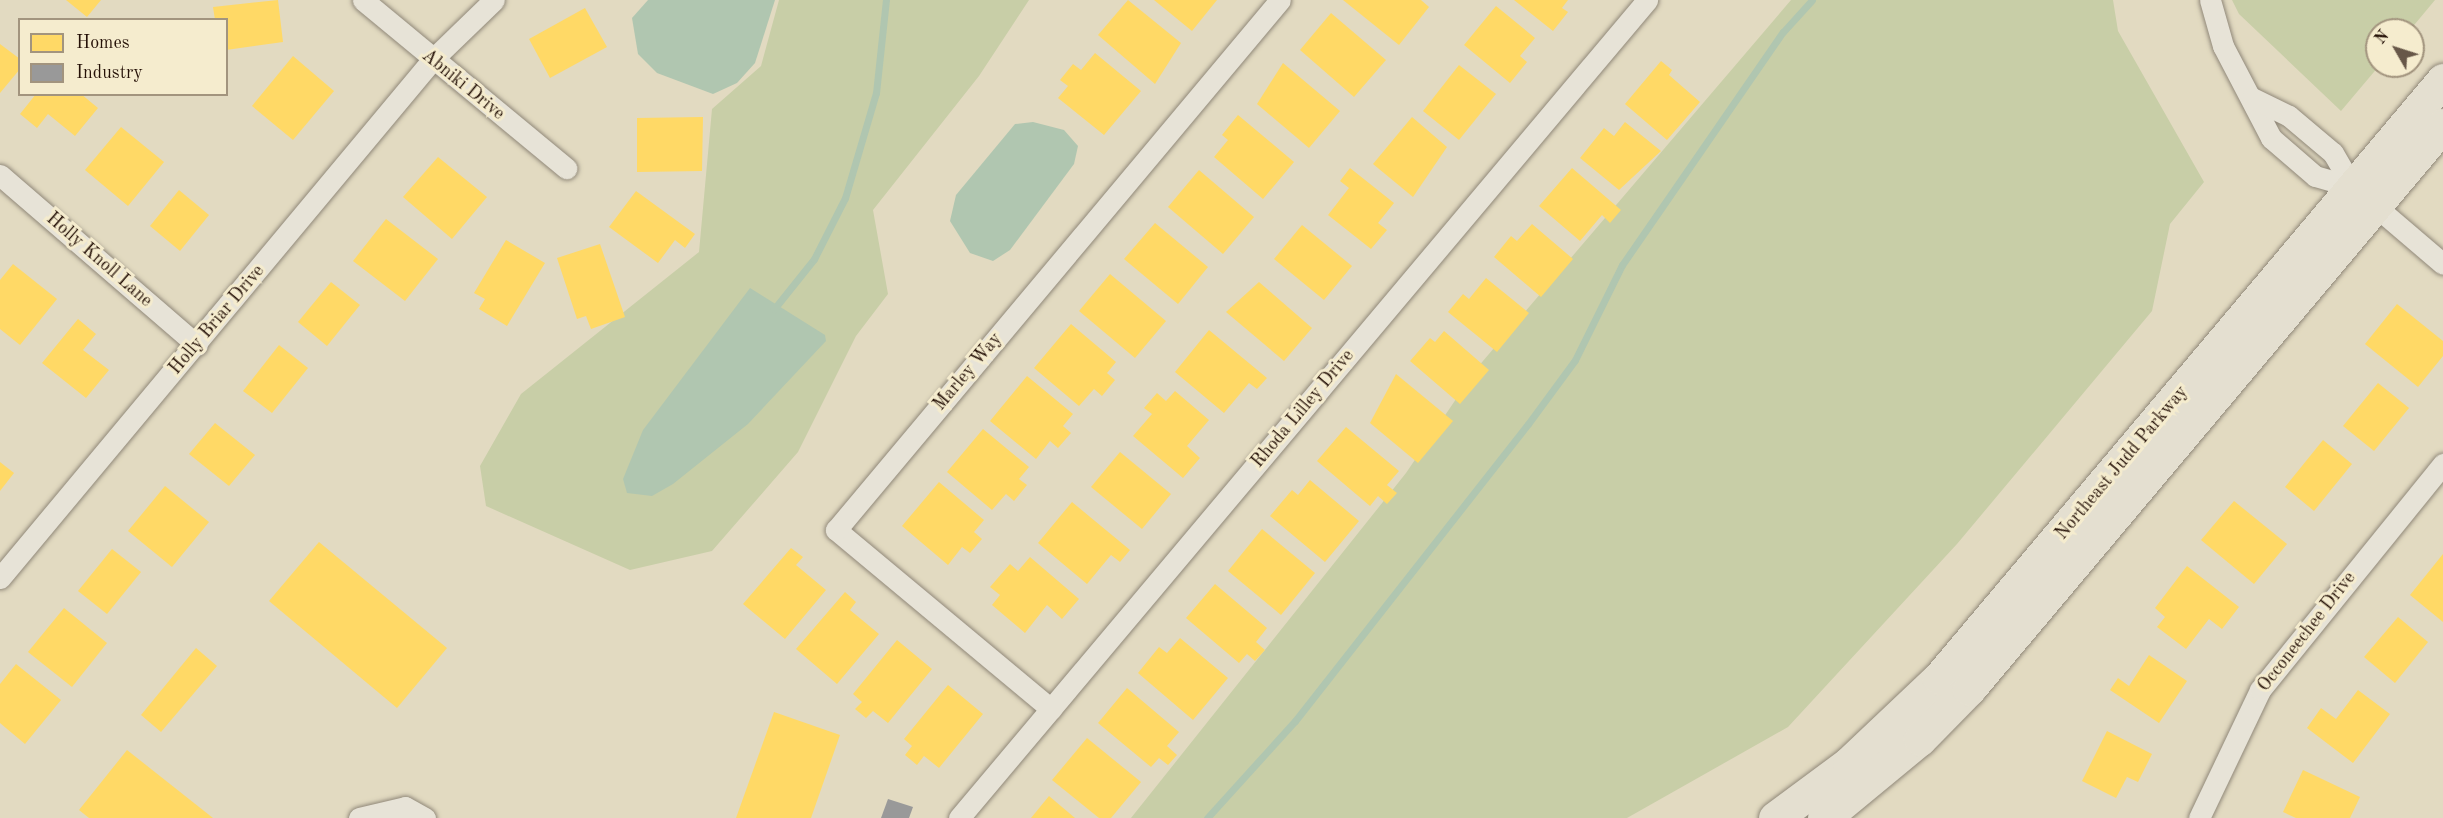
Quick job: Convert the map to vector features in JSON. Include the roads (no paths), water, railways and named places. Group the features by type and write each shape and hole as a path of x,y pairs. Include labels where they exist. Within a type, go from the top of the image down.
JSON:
{"highway":[{"name":"Northeast Judd Parkway","path":"1824,818 1904,753 1969,688 2363,197 2443,80"},
{"name":"Northeast Judd Parkway","path":"1775,818 1849,763 1940,678 2363,197 2443,125"}],"street":[{"name":"Abniki Drive","path":"363,0 432,60 566,168"},
{"name":"Holly Briar Drive","path":"0,578 197,345 432,60 495,0"},
{"name":"Marley Way","path":"1051,709 836,530 1280,0"},
{"name":"Rhoda Lilley Drive","path":"959,818 1647,0"},
{"path":"2210,0 2223,45 2271,138 2306,168 2363,197 2443,264"},
{"path":"2252,98 2289,116 2333,153 2363,197"},
{"name":"Holly Knoll Lane","path":"0,175 197,345"},
{"name":"Occoneechee Drive","path":"2199,818 2260,690 2443,464"},
{"path":"359,818 405,807 425,818"}],"waterway":[{"path":"774,309 814,259 845,198 876,93 886,0"},
{"path":"1207,818 1295,721 1528,424 1575,360 1622,265 1783,32 1812,0"}]}
